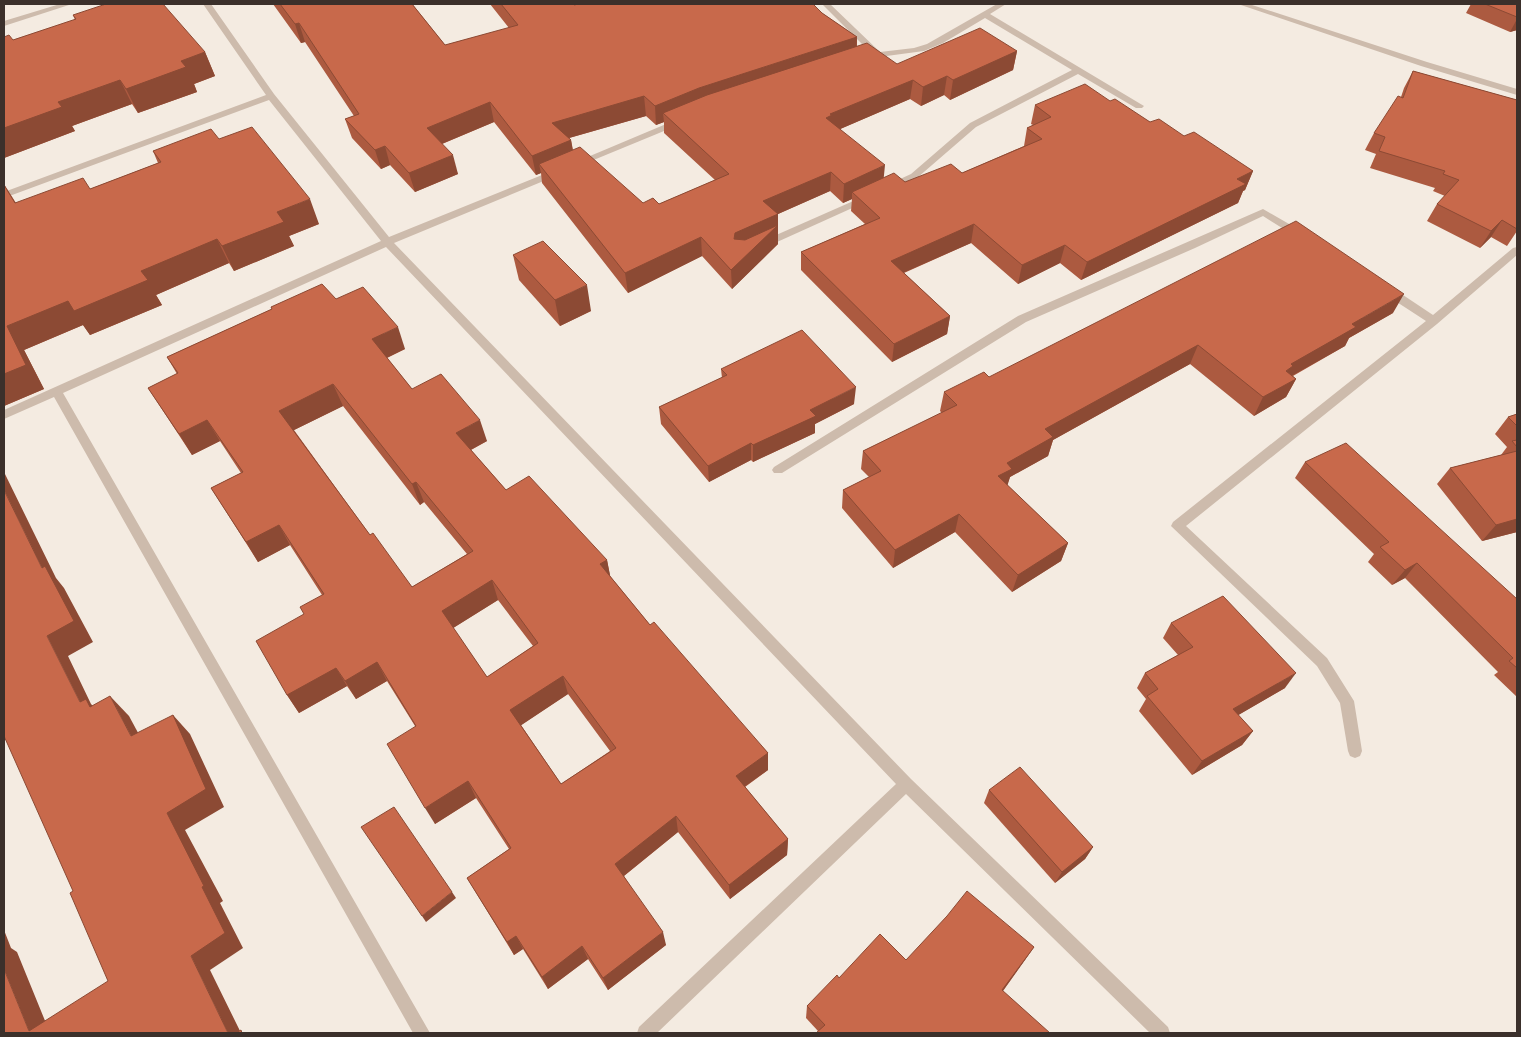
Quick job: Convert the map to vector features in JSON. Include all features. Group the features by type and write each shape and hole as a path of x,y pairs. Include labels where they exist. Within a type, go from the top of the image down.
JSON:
{"street":[{"path":"4,24 68,4"},
{"path":"207,4 271,96 387,242 906,784 1162,1033"},
{"path":"826,4 877,54"},
{"path":"854,61 877,54 920,49 934,44 1002,4"},
{"path":"1242,4 1424,64 1517,92"},
{"path":"984,14 1139,106"},
{"path":"757,248 914,176 973,125 1079,70"},
{"path":"4,195 271,96"},
{"path":"4,415 387,242 686,118"},
{"path":"778,470 1022,319 1191,246 1263,212 1305,238"},
{"path":"1354,751 1347,701 1322,662 1177,526 1433,321 1517,250"},
{"path":"1380,285 1433,321"},
{"path":"57,392 422,1033"},
{"path":"645,1033 906,784"}],"building":[{"path":"106,4 163,4 205,52 181,61 186,67 126,89 120,80 58,102 62,107 4,128 4,37 9,35 13,40 76,19 73,15"},
{"path":"280,4 412,4 445,45 518,25 501,4 813,4 822,13 857,37 699,88 655,106 644,96 552,123 571,140 532,156 490,102 427,128 453,155 409,173 385,146 375,150 345,119 359,114 299,23 295,24"},
{"path":"1485,4 1517,4 1517,17"},
{"path":"980,28 1017,51 953,80 947,76 923,87 913,80 830,114 832,115 826,118 885,165 844,184 831,172 763,201 778,214 735,233 734,239 745,240 778,225 731,270 701,237 625,273 539,164 580,147 643,203 653,198 659,204 729,174 663,113 707,95 867,43 897,64"},
{"path":"1413,71 1517,100 1517,229 1502,220 1491,231 1437,204 1459,180 1443,174 1445,171 1379,151 1385,137 1374,133 1398,96 1403,98"},
{"path":"1085,84 1110,101 1115,99 1150,122 1159,119 1184,136 1194,132 1253,171 1237,179 1246,184 1087,262 1065,245 1022,265 974,224 891,261 950,316 894,344 801,252 880,218 852,192 894,173 905,182 951,164 962,173 1042,139 1027,128 1051,117 1035,105"},
{"path":"252,127 310,199 277,212 284,222 222,246 217,239 141,271 148,280 74,311 68,301 7,326 26,365 4,374 4,185 15,203 83,178 90,189 161,162 153,151 211,129 219,139"},
{"path":"1296,221 1404,294 1352,324 1356,327 1291,364 1293,366 1286,371 1296,379 1263,397 1198,345 1045,429 1053,437 1007,463 1012,469 998,476 1068,543 1018,575 959,514 895,550 843,490 881,471 863,451 957,405 944,392 984,372 989,377"},
{"path":"543,241 587,285 555,300 513,255"},
{"path":"322,284 336,299 363,287 398,327 372,339 412,389 441,374 480,420 456,433 506,490 529,476 607,560 600,564 650,625 654,622 768,753 736,776 788,839 729,885 676,816 615,864 663,932 603,978 582,946 542,977 516,936 507,942 467,878 511,848 468,781 425,808 387,744 416,726 377,662 345,681 336,668 287,695 256,641 304,614 300,607 324,594 279,525 246,542 211,488 243,472 207,420 179,434 148,388 178,373 167,357 272,309 271,307","holes":["333,384 412,484 416,482 473,551 412,587 373,533 370,535 279,411","492,580 538,643 487,677 442,611","563,676 616,748 561,784 510,710"]},
{"path":"802,330 856,387 810,410 816,416 753,445 751,443 708,466 659,407 727,375 721,369"},
{"path":"1517,414 1517,426 1508,417"},
{"path":"1517,440 1517,447 1512,441"},
{"path":"1346,443 1517,599 1517,668 1509,661 1513,658 1417,563 1405,570 1380,547 1389,542 1305,462"},
{"path":"1517,451 1517,519 1496,525 1450,468"},
{"path":"4,490 42,568 45,566 74,621 47,636 80,702 86,699 90,707 110,696 131,736 173,715 206,789 167,813 204,886 202,887 225,933 191,956 228,1033 4,1033 4,969 29,1031 108,981 70,893 73,891 4,736"},
{"path":"1223,596 1296,673 1233,709 1253,731 1202,761 1147,696 1158,689 1145,673 1193,647 1171,623"},
{"path":"1020,767 1093,847 1062,872 989,790"},
{"path":"394,807 452,892 422,916 361,827"},
{"path":"967,891 1034,947 1002,990 1050,1033 816,1033 825,1025 807,1006 837,975 839,978 880,934 906,960 947,916"}]}
